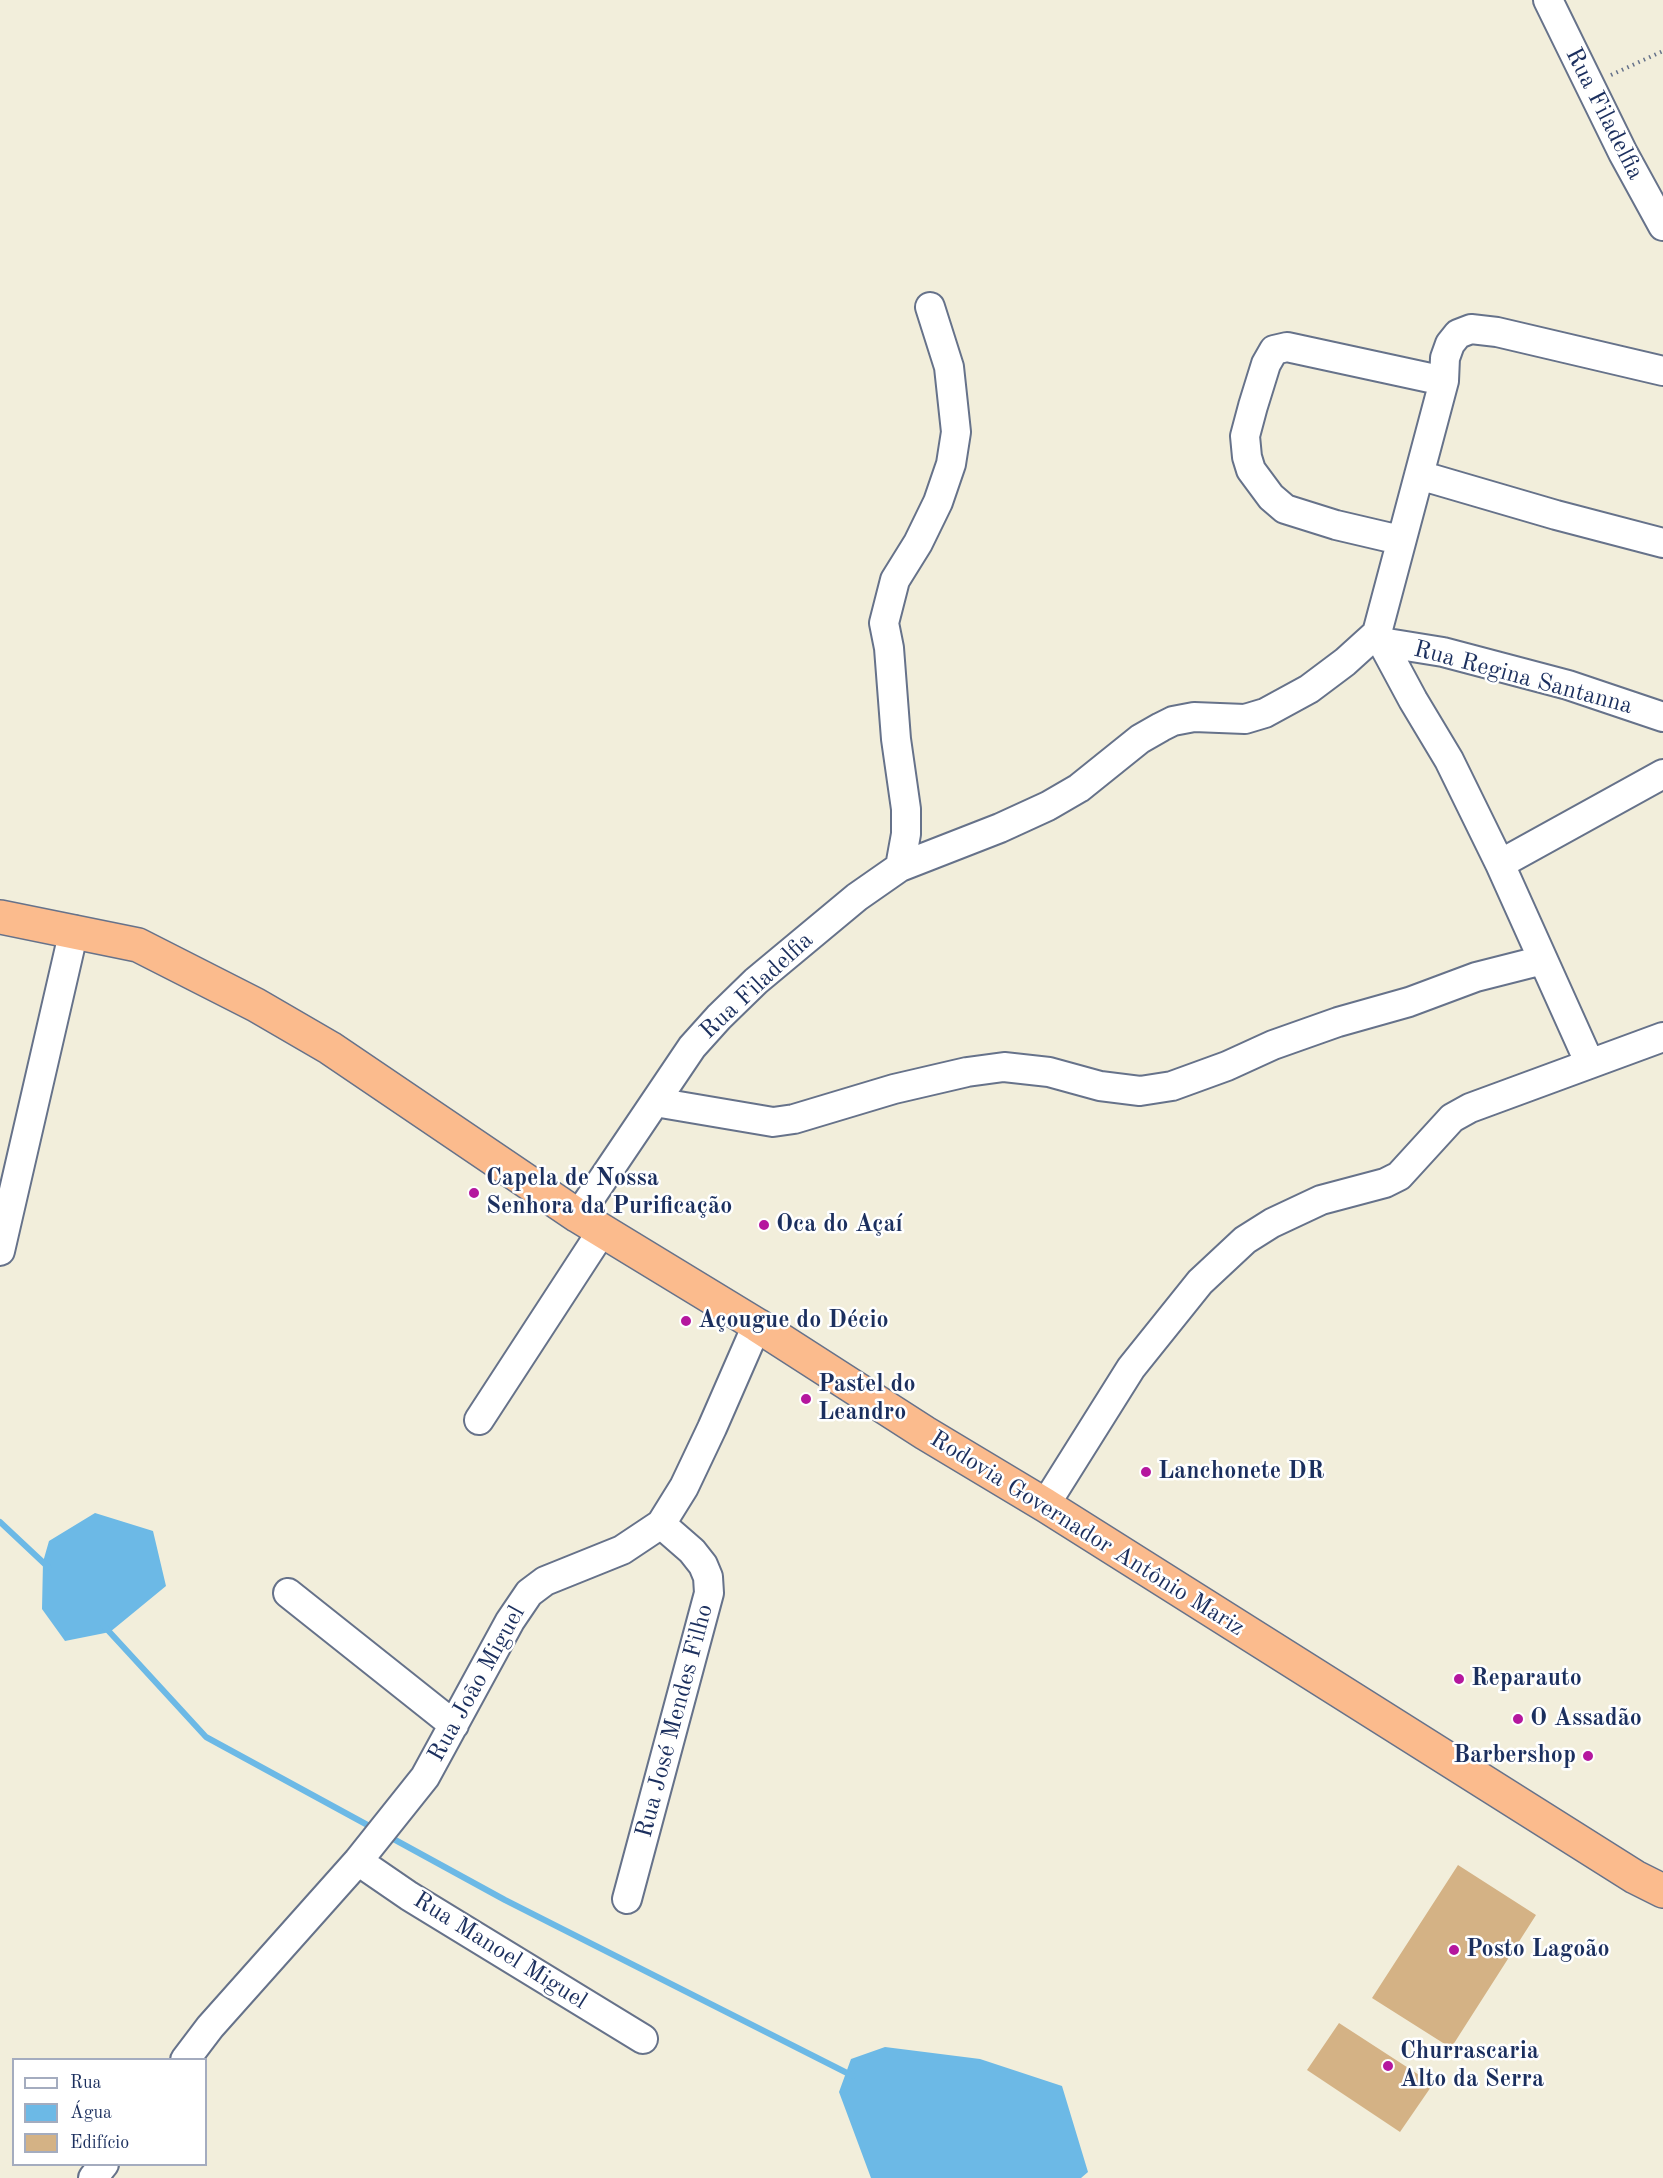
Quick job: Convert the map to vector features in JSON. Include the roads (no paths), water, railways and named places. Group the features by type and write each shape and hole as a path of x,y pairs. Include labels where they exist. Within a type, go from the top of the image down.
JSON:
{"highway":[{"name":"Rodovia Governador Antônio Mariz","path":"0,917 74,930 138,945 256,1005 330,1048 590,1223 757,1325 925,1433 1045,1505 1649,1884 1663,1900"}],"street":[{"name":"Rua Filadelfia","path":"1548,0 1589,85 1663,226"},
{"path":"900,867 906,834 906,809 896,739 889,648 884,623 895,580 918,543 938,502 951,464 956,432 948,367 930,308"},
{"path":"1590,1064 1500,864 1449,760 1379,637 1400,540 1444,381 1445,358 1450,344 1458,334 1471,329 1497,332 1663,371"},
{"path":"1400,540 1336,525 1285,509 1260,485 1251,470 1247,458 1245,436 1247,426 1266,364 1274,350 1287,347 1390,367 1444,381"},
{"path":"1419,475 1663,543"},
{"name":"Rua Filadelfia","path":"479,1420 590,1223 654,1102 692,1047 718,1017 756,981 857,897 900,867 1000,828 1048,806 1079,788 1140,739 1173,721 1194,717 1223,720 1245,719 1265,713 1309,689 1379,637"},
{"name":"Rua Regina Santanna","path":"1379,637 1534,676 1663,717"},
{"path":"1500,864 1663,774"},
{"path":"0,1251 74,930"},
{"path":"654,1102 773,1122 794,1119 894,1089 968,1072 1004,1067 1049,1072 1100,1086 1140,1091 1172,1086 1227,1066 1273,1045 1338,1022 1409,1002 1476,977 1543,960"},
{"path":"1045,1505 1138,1360 1200,1282 1245,1240 1272,1223 1321,1200 1385,1183 1399,1176 1452,1118 1470,1108 1663,1036"},
{"name":"Rua João Miguel","path":"187,2058 210,2027 358,1861 425,1777 510,1621 529,1593 545,1581 622,1550 662,1524 684,1487 757,1325"},
{"name":"Rua José Mendes Filho","path":"627,1899 709,1593 708,1577 703,1565 692,1551 662,1524"},
{"path":"288,1593 454,1725"},
{"name":"Rua Manoel Miguel","path":"358,1861 409,1896 643,2039"},
{"path":"93,2178 102,2166"}],"water":[{"path":"95,1513 153,1531 166,1586 110,1632 65,1641 42,1609 43,1562 49,1541"},
{"path":"885,2047 980,2059 1062,2086 1088,2172 1081,2178 871,2178 839,2092 851,2059"}],"waterway":[{"path":"0,1522 48,1567"},
{"path":"104,1626 206,1737 373,1828"},
{"path":"388,1836 505,1900 853,2076"}],"place":[{"name":"Capela de Nossa Senhora da Purificação","path":"474,1193"},
{"name":"Oca do Açaí","path":"764,1225"},
{"name":"Açougue do Décio","path":"686,1321"},
{"name":"Pastel do Leandro","path":"806,1399"},
{"name":"Lanchonete DR","path":"1146,1472"},
{"name":"Reparauto","path":"1459,1679"},
{"name":"O Assadão","path":"1518,1719"},
{"name":"Barbershop","path":"1588,1756"},
{"name":"Posto Lagoão","path":"1454,1950"},
{"name":"Churrascaria Alto da Serra","path":"1388,2066"}]}
